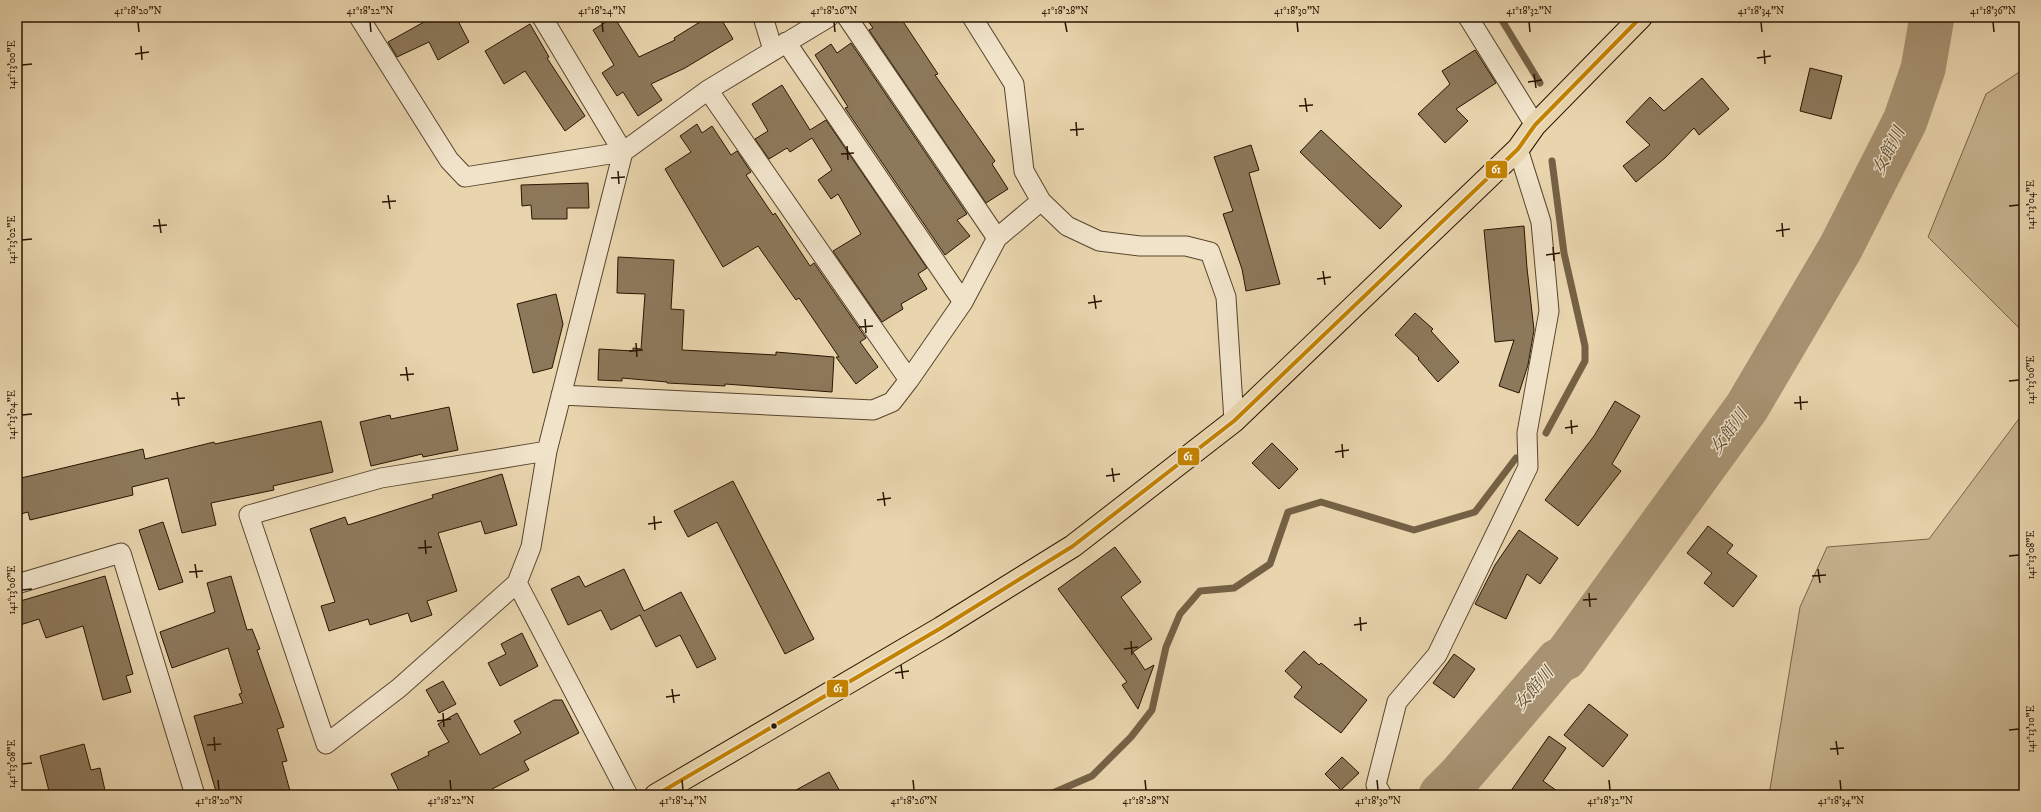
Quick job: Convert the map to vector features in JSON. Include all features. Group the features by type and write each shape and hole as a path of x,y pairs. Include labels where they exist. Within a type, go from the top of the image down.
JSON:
{"highway":[{"path":"656,795 941,628 1073,546 1234,421 1518,149 1535,125 1641,17"}],"street":[{"path":"360,17 449,160 465,177 623,152 708,90 830,17"},
{"path":"542,17 623,152 547,451 531,547 517,583 399,688 326,744 249,515 380,478 547,451"},
{"path":"763,17 780,46 963,302"},
{"path":"847,17 997,238"},
{"path":"972,17 1014,84 1024,171 1040,201 1067,226 1099,241 1140,246 1186,246 1210,252 1226,297 1234,421"},
{"path":"1468,17 1535,125"},
{"path":"708,90 909,380"},
{"path":"1376,792 1397,702 1437,655 1528,468 1527,433 1549,311 1541,222 1518,149"},
{"path":"561,395 873,410 892,402 909,380 963,302 997,238 1040,201"},
{"path":"17,584 121,553 196,795"},
{"path":"517,583 628,795"}],"shaded area":[{"path":"2024,69 2024,333 1928,237 1986,94"},
{"path":"2024,412 2024,795 1769,795 1800,607 1827,547 1929,539"}],"building":[{"path":"433,17 456,17 469,42 438,60 429,42 397,57 388,42"},
{"path":"614,17 639,57 675,40 674,38 708,17 720,17 733,39 685,68 651,84 662,100 638,116 623,92 617,96 602,73 614,65 593,30"},
{"path":"865,17 900,17 938,74 935,75 995,161 992,164 1008,189 986,203 869,30 873,28"},
{"path":"530,24 549,57 547,58 585,116 565,131 525,71 504,84 485,51"},
{"path":"851,43 967,214 957,220 970,236 945,255 845,108 848,107 815,55 831,44 837,53"},
{"path":"1475,50 1496,83 1456,109 1468,121 1445,143 1418,114 1450,84 1442,71"},
{"path":"1810,68 1842,76 1831,119 1800,111"},
{"path":"1702,78 1729,109 1699,135 1694,128 1665,158 1636,182 1623,166 1650,145 1626,122 1650,97 1664,111"},
{"path":"782,85 810,130 826,120 927,268 918,274 927,289 901,304 903,309 882,322 833,251 861,234 838,194 831,199 818,180 832,170 812,138 790,152 787,148 769,159 755,139 768,131 752,104"},
{"path":"697,124 702,133 712,126 731,155 737,151 751,172 746,175 773,215 775,213 810,266 814,263 866,338 860,342 878,367 856,384 836,357 839,357 799,298 796,300 758,246 723,267 665,169 691,152 680,136"},
{"path":"1321,130 1402,206 1380,229 1300,152"},
{"path":"1251,145 1259,170 1249,173 1280,284 1246,291 1242,269 1223,214 1233,211 1214,157"},
{"path":"588,183 589,208 567,208 567,219 532,219 531,205 522,206 521,185"},
{"path":"1524,226 1534,330 1528,365 1519,393 1499,386 1514,340 1495,342 1484,230"},
{"path":"618,257 674,260 671,309 684,310 682,350 776,355 776,352 834,357 832,392 725,384 725,386 667,383 622,378 622,381 598,380 599,349 633,351 633,348 641,349 645,294 617,293"},
{"path":"556,294 563,324 552,368 533,373 517,304"},
{"path":"1415,313 1433,329 1431,331 1459,362 1438,382 1418,359 1419,358 1395,335"},
{"path":"1615,401 1640,416 1612,464 1621,471 1578,526 1545,500 1594,436"},
{"path":"449,407 458,450 423,457 422,454 371,466 360,422 390,415 391,419"},
{"path":"321,421 333,472 273,486 274,490 211,503 216,525 182,533 168,478 132,487 133,495 30,520 28,512 17,515 17,479 143,449 145,459 214,442 215,444"},
{"path":"1272,443 1298,469 1279,489 1252,463"},
{"path":"502,474 517,525 485,534 481,521 438,533 457,591 427,601 432,615 411,622 408,613 370,625 368,619 329,631 321,606 335,602 310,529 345,517 348,525 433,498 432,495"},
{"path":"733,481 814,639 785,654 717,522 688,537 674,511"},
{"path":"163,522 183,582 159,590 139,530"},
{"path":"1708,526 1733,545 1727,553 1757,576 1733,607 1704,583 1712,573 1687,553"},
{"path":"1519,530 1558,558 1540,584 1527,574 1506,619 1475,604 1495,565"},
{"path":"1115,547 1141,582 1121,597 1152,639 1133,652 1145,670 1154,665 1138,709 1122,685 1127,682 1058,589"},
{"path":"624,569 644,611 681,592 716,659 697,668 680,635 656,647 640,615 611,630 601,610 568,625 551,589 579,576 585,587"},
{"path":"105,576 133,674 126,676 131,692 103,700 83,626 46,638 39,619 17,626 17,602"},
{"path":"231,576 247,630 252,629 260,649 257,650 284,727 277,729 287,761 282,762 290,791 274,795 217,795 194,716 243,703 239,694 242,693 228,648 172,668 160,632 215,612 207,583"},
{"path":"522,633 538,666 500,686 488,663 506,654 501,644"},
{"path":"1304,651 1319,665 1321,663 1367,700 1341,733 1294,697 1302,687 1285,671"},
{"path":"1454,654 1475,669 1454,698 1433,683"},
{"path":"443,681 456,704 439,713 426,690"},
{"path":"554,700 562,700 579,733 524,761 529,770 492,789 495,795 401,795 391,774 429,755 428,752 449,742 438,724 457,713 480,755 521,733 514,721"},
{"path":"1589,704 1628,735 1603,767 1564,735"},
{"path":"1549,736 1566,748 1543,781 1563,795 1508,795"},
{"path":"84,744 91,770 100,768 106,795 50,795 40,756"},
{"path":"1342,757 1359,773 1341,790 1325,774"},
{"path":"829,772 842,795 787,795"}],"waterway":[{"path":"1500,17 1540,83"},
{"name":"女館川","path":"1441,795 1459,777 1558,661 1565,658 1747,407 1841,247 1905,121 1923,69 1932,17"},
{"path":"1546,433 1585,361 1585,346 1564,253 1552,161"},
{"path":"1048,795 1092,776 1131,737 1152,710 1166,647 1180,614 1200,591 1234,588 1270,564 1288,512 1321,502 1414,530 1475,512 1516,458"}],"transit line":[{"name":"61","path":"656,795 941,628 1073,546 1234,421 1518,149 1535,125 1641,17"}]}
